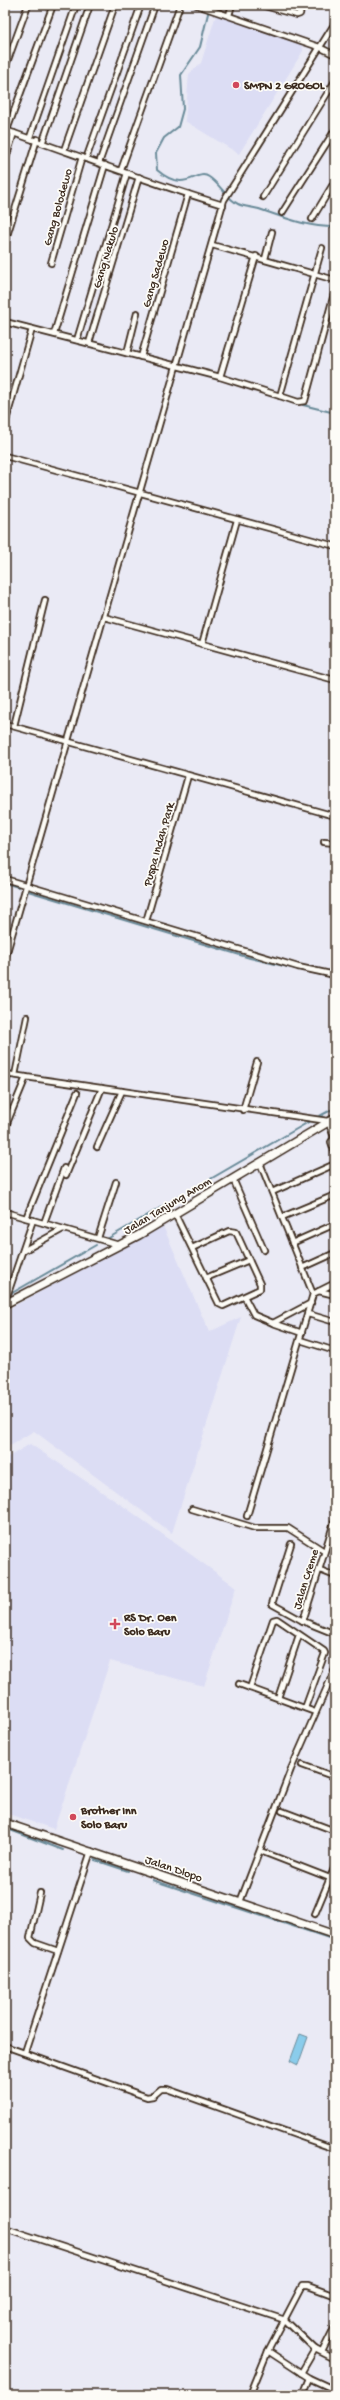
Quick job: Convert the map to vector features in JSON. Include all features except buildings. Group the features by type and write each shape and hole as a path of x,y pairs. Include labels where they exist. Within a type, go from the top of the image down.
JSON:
{"main road":[{"name":"Jalan Tanjung Anom","path":"5,1303 121,1245 176,1214 332,1119"},
{"name":"Jalan Dlopo","path":"5,1823 90,1855 240,1902 335,1935"}],"street":[{"path":"5,68 28,5"},
{"path":"53,5 6,130 43,141 84,158 188,194 223,202"},
{"path":"30,137 76,5"},
{"path":"43,141 90,5"},
{"path":"64,150 115,5"},
{"name":"Gang Bolodewo","path":"51,263 84,158 141,5"},
{"path":"99,163 155,5"},
{"path":"121,170 180,5"},
{"path":"197,5 319,47 335,55"},
{"path":"229,15 232,5"},
{"path":"261,5 299,15 302,5"},
{"path":"5,959 212,245 223,202 226,194 335,23"},
{"path":"263,196 335,81"},
{"path":"282,213 335,130"},
{"path":"5,161 14,133"},
{"path":"5,242 37,139"},
{"path":"54,334 105,165"},
{"path":"77,340 127,173"},
{"name":"Gang Nakulo","path":"89,343 138,177"},
{"path":"312,219 335,181"},
{"name":"Gang Sadewo","path":"141,357 188,194"},
{"path":"265,259 272,232"},
{"path":"212,245 256,256 335,280"},
{"path":"280,396 322,248"},
{"path":"220,376 256,256"},
{"path":"5,322 220,376 298,402 304,401 335,290"},
{"path":"127,353 137,313"},
{"path":"5,424 32,329"},
{"path":"5,456 335,546"},
{"path":"202,644 237,520"},
{"path":"14,726 45,600"},
{"path":"104,617 335,680"},
{"path":"5,724 335,816"},
{"name":"Puspa Indah Park","path":"147,918 188,776"},
{"path":"324,842 335,843"},
{"path":"5,879 280,962 335,975"},
{"path":"15,1075 27,1017"},
{"path":"243,1110 257,1062"},
{"path":"5,1083 7,1074 243,1110 307,1118 332,1119 334,1137 331,1142 335,1153"},
{"path":"5,1128 26,1077"},
{"path":"66,1175 102,1088"},
{"path":"97,1147 122,1091"},
{"path":"26,1218 77,1093"},
{"path":"247,1516 313,1294 260,1163"},
{"path":"272,1192 335,1164"},
{"path":"44,1223 64,1168"},
{"path":"233,1179 264,1250"},
{"path":"98,1238 116,1182"},
{"path":"282,1217 335,1195"},
{"path":"5,1212 121,1245"},
{"path":"176,1214 206,1278 221,1305 245,1298 258,1291 260,1287 249,1260 237,1234 233,1231 229,1231 192,1248"},
{"path":"5,1303 33,1220"},
{"path":"292,1243 335,1224"},
{"path":"23,1251 63,1229"},
{"path":"302,1268 335,1253"},
{"path":"206,1278 249,1260"},
{"path":"313,1294 335,1283"},
{"path":"319,1290 335,1295"},
{"path":"245,1298 254,1315 302,1333"},
{"path":"273,1323 311,1303"},
{"path":"308,1314 335,1322"},
{"path":"300,1340 335,1351"},
{"path":"192,1509 255,1528 288,1528 324,1550"},
{"name":"Jalan Creme","path":"303,1621 320,1570 324,1550 335,1519"},
{"path":"292,1544 272,1604 303,1621 335,1634"},
{"path":"320,1570 335,1576"},
{"path":"250,1688 274,1619 325,1654 305,1708"},
{"path":"278,1698 299,1635"},
{"path":"240,1902 315,1712 335,1669"},
{"path":"238,1684 315,1712"},
{"path":"302,1765 335,1777"},
{"path":"282,1811 335,1831"},
{"path":"263,1852 333,1879"},
{"path":"25,2052 90,1855"},
{"path":"315,1914 333,1879 335,1866"},
{"path":"40,1893 30,1938 35,1942 58,1951"},
{"path":"5,2046 147,2097 154,2096 161,2089 167,2089 335,2149"},
{"path":"5,2228 286,2320 315,2349 335,2359"},
{"path":"250,2395 268,2351 286,2320 302,2286 308,2286 335,2296"},
{"path":"322,2352 335,2326"},
{"path":"301,2373 315,2349"},
{"path":"268,2351 309,2378 335,2390"},
{"path":"302,2395 309,2378"}],"shaded area":[{"name":"SMPN 2 GROGOL","path":"216,15 302,44 303,51 239,154 185,121 189,74 201,63"},
{"path":"163,1226 209,1332 241,1317 172,1533 34,1431 5,1448 5,1311"},
{"name":"RS Dr. Oen Solo Baru","path":"30,1444 126,1508 236,1587 204,1686 110,1661 54,1829 5,1813 5,1459"}],"water":[{"path":"300,2034 308,2037 298,2065 290,2061"}],"waterway":[{"path":"210,5 200,47 181,75 183,109 178,127 164,138 156,153 157,170 167,177 183,181 204,175 213,180 230,198 240,205 259,209 306,224 335,227"},
{"path":"303,405 335,413"},
{"path":"5,883 18,887"},
{"path":"28,891 250,958 335,978"},
{"path":"316,1118 331,1110"},
{"path":"195,1188 312,1120"},
{"path":"107,1239 182,1195"},
{"path":"12,1293 96,1245"},
{"path":"5,1828 63,1850"},
{"path":"95,1860 128,1871"},
{"path":"152,1880 335,1940"}],"place":[{"name":"SMPN 2 GROGOL","path":"236,85"},
{"name":"RS Dr. Oen Solo Baru","path":"115,1624"},
{"name":"Brother Inn Solo Baru","path":"73,1817"}]}
